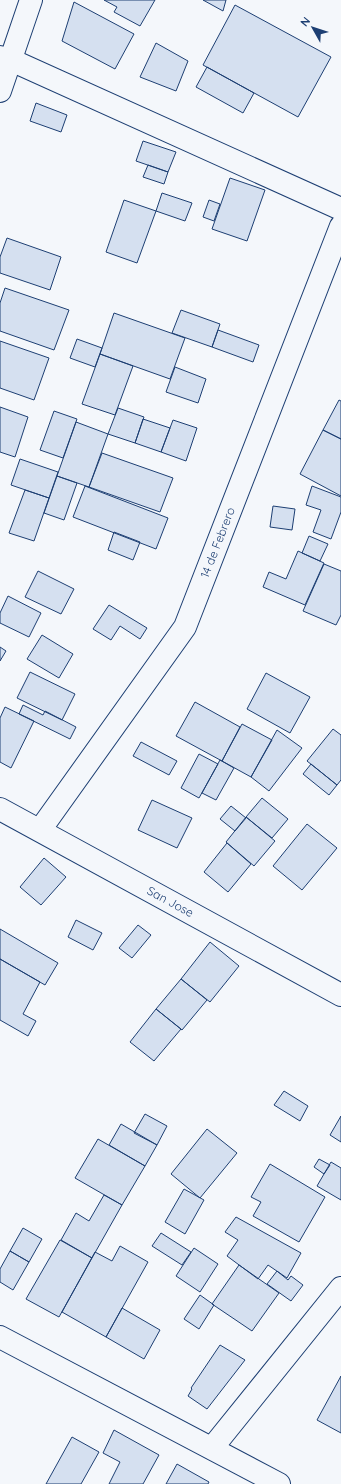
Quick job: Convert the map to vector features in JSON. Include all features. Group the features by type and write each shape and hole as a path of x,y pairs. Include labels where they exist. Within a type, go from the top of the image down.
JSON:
{"street":[{"path":"0,91 5,59 30,0"},
{"path":"5,59 341,209"},
{"name":"14 de Febrero","path":"40,830 185,627 341,226"},
{"name":"San Jose","path":"0,809 341,995"},
{"path":"212,1448 341,1288"},
{"path":"0,1337 279,1484"}],"building":[{"path":"104,0 155,0 140,26 114,12 117,7"},
{"path":"203,0 226,0 223,11"},
{"path":"74,2 134,34 115,69 62,41"},
{"path":"235,5 331,57 298,117 203,65"},
{"path":"156,43 188,61 176,91 140,77"},
{"path":"207,67 254,93 243,113 196,87"},
{"path":"36,103 67,115 61,132 30,121"},
{"path":"143,141 176,152 168,172 136,161"},
{"path":"148,165 168,172 164,184 143,177"},
{"path":"230,178 265,190 247,241 212,229"},
{"path":"162,193 192,203 185,221 156,211"},
{"path":"124,200 156,211 137,263 106,252"},
{"path":"209,200 220,204 214,221 203,217"},
{"path":"7,238 61,257 50,290 0,273 0,257"},
{"path":"5,288 69,310 54,350 0,331 0,303"},
{"path":"181,310 220,324 212,347 172,333"},
{"path":"114,313 185,338 170,379 100,354"},
{"path":"218,330 259,345 253,362 212,347"},
{"path":"77,339 102,348 95,367 70,358"},
{"path":"0,341 49,358 34,400 0,388"},
{"path":"100,354 133,366 115,415 82,404"},
{"path":"175,367 206,379 198,403 166,392"},
{"path":"339,400 341,401 341,439 323,430"},
{"path":"0,407 28,417 15,457 0,452"},
{"path":"118,408 144,417 135,443 108,434"},
{"path":"54,411 77,419 63,458 40,450"},
{"path":"143,419 170,428 161,452 135,443"},
{"path":"173,420 197,428 186,461 161,452"},
{"path":"76,422 108,434 89,487 57,476"},
{"path":"323,430 341,439 341,496 300,474"},
{"path":"102,453 173,478 160,512 89,487"},
{"path":"20,459 58,472 49,498 11,485"},
{"path":"57,476 77,483 64,520 44,513"},
{"path":"85,486 168,518 156,549 73,517"},
{"path":"312,486 341,497 341,512 331,539 313,532 321,510 306,505"},
{"path":"25,490 49,498 34,541 9,533"},
{"path":"273,506 295,509 292,530 270,527"},
{"path":"114,532 140,542 133,560 108,550"},
{"path":"309,536 328,544 320,561 302,553"},
{"path":"298,551 324,563 305,605 263,587 269,572 286,579"},
{"path":"324,564 341,571 341,615 336,625 303,611"},
{"path":"38,571 74,589 61,614 25,597"},
{"path":"8,596 41,613 29,637 0,623 0,613"},
{"path":"109,605 147,628 140,639 120,626 111,640 93,629"},
{"path":"42,635 73,654 59,678 27,659"},
{"path":"0,647 6,651 0,661"},
{"path":"30,672 75,694 62,720 17,698"},
{"path":"266,673 310,697 290,733 247,709"},
{"path":"195,702 240,727 222,761 176,736"},
{"path":"23,705 43,715 45,711 76,727 70,739 19,714"},
{"path":"5,707 34,721 11,768 0,762 0,718"},
{"path":"242,724 272,740 251,777 222,761"},
{"path":"333,729 341,735 341,780 337,785 307,761"},
{"path":"277,730 302,748 269,791 251,777"},
{"path":"141,742 177,761 169,775 133,756"},
{"path":"199,754 218,764 199,798 181,788"},
{"path":"220,760 234,768 216,800 202,793"},
{"path":"311,764 337,785 329,795 303,774"},
{"path":"262,798 288,819 272,838 246,817"},
{"path":"152,800 192,818 177,848 138,830"},
{"path":"231,806 246,818 235,831 220,819"},
{"path":"246,817 275,841 254,866 226,842"},
{"path":"307,824 337,848 302,890 273,866"},
{"path":"227,843 251,864 228,892 204,872"},
{"path":"44,858 66,877 41,905 20,887"},
{"path":"76,920 102,933 93,950 68,937"},
{"path":"138,925 151,935 132,958 119,948"},
{"path":"0,929 58,963 45,985 0,959"},
{"path":"210,942 239,966 210,1002 181,979"},
{"path":"0,959 40,982 23,1014 36,1021 28,1036 0,1020"},
{"path":"181,979 207,1000 182,1030 156,1009"},
{"path":"156,1009 181,1029 154,1061 130,1042"},
{"path":"284,1091 308,1106 300,1121 274,1105"},
{"path":"145,1114 167,1126 157,1145 134,1133"},
{"path":"341,1116 341,1142 330,1135"},
{"path":"121,1124 157,1145 145,1166 109,1145"},
{"path":"207,1129 237,1153 200,1198 171,1174"},
{"path":"98,1139 145,1166 122,1205 75,1178"},
{"path":"319,1159 330,1165 324,1174 314,1167"},
{"path":"331,1162 341,1168 341,1200 317,1186"},
{"path":"270,1164 325,1197 299,1242 253,1216 261,1202 251,1197"},
{"path":"184,1189 204,1200 185,1234 165,1222"},
{"path":"104,1195 122,1205 92,1258 61,1240 76,1213 89,1221"},
{"path":"236,1217 301,1253 287,1278 268,1265 258,1279 227,1256 238,1240 225,1232"},
{"path":"23,1228 42,1239 29,1262 10,1251"},
{"path":"161,1233 191,1252 182,1265 152,1246"},
{"path":"60,1240 92,1258 59,1317 26,1299"},
{"path":"120,1246 148,1262 106,1337 62,1312 95,1252 112,1261"},
{"path":"194,1248 218,1264 200,1292 176,1276"},
{"path":"10,1251 29,1262 13,1290 0,1282 0,1269"},
{"path":"239,1265 279,1293 252,1331 212,1304"},
{"path":"277,1271 288,1280 291,1276 303,1285 291,1301 267,1284"},
{"path":"200,1295 214,1305 199,1329 184,1319"},
{"path":"122,1308 160,1330 144,1359 106,1337"},
{"path":"220,1345 245,1360 207,1409 188,1396 192,1389 191,1388"},
{"path":"341,1376 341,1433 317,1420"},
{"path":"114,1430 159,1455 143,1484 109,1484 120,1462 103,1453"},
{"path":"72,1437 99,1452 81,1484 46,1484"},
{"path":"177,1464 209,1482 208,1484 166,1484"}]}
